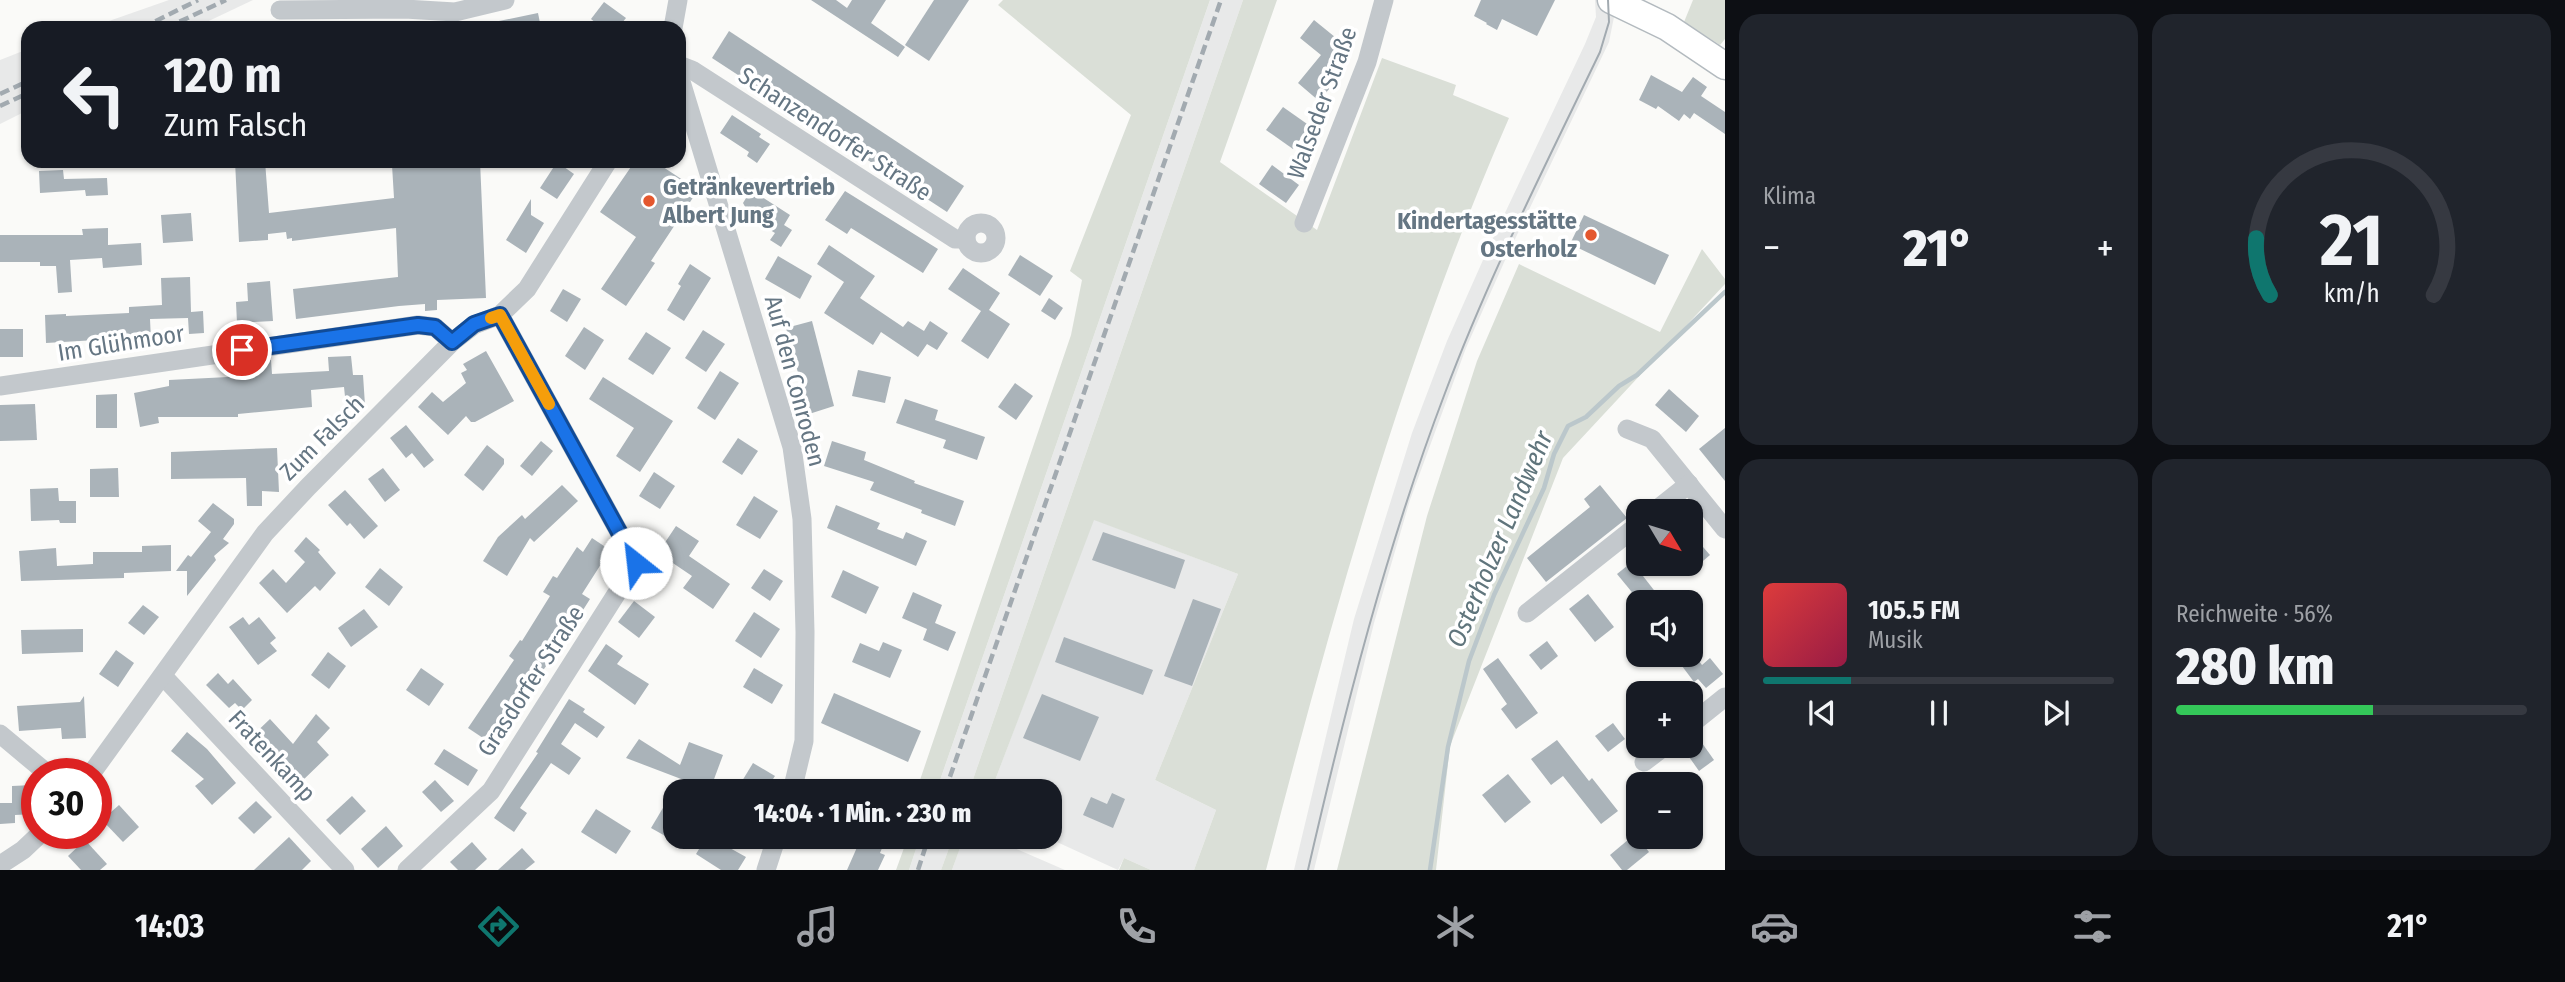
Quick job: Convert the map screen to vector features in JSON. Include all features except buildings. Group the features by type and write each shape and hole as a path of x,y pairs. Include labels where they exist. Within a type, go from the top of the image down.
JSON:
{"street":[{"path":"280,10 405,9 455,12 505,0"},
{"path":"674,21 678,0"},
{"name":"Walseder Straße","path":"1304,223 1367,62 1384,0"},
{"path":"1611,0 1667,27 1725,66"},
{"name":"Schanzendorfer Straße","path":"686,68 955,239 966,239"},
{"name":"Auf den Conroden","path":"686,98 792,447 802,519 805,632 804,741 795,779"},
{"name":"Zum Falsch","path":"103,758 265,533 308,486 452,342 474,324 500,315 527,289 604,168"},
{"name":"Grasdorfer Straße","path":"407,870 491,791 636,563 500,315"},
{"name":"Im Glühmoor","path":"0,386 418,325 435,327 452,342"},
{"path":"1627,429 1652,439 1725,529"},
{"path":"1670,499 1689,484"},
{"path":"1527,613 1626,535"},
{"name":"Fratenkamp","path":"163,676 345,870"},
{"path":"1703,714 1725,696"},
{"path":"0,734 29,758"},
{"path":"1644,762 1649,758"},
{"path":"0,865 24,849"},
{"path":"766,870 773,849"}],"shaded area":[{"path":"169,0 253,0 209,21 109,21"},
{"path":"1003,0 1210,0 940,779 920,779 1071,335 1082,280 1070,271 1131,115 998,5"},
{"path":"1210,0 1243,0 973,779 940,779"},
{"path":"1243,0 1277,0 1220,162 1317,230 1382,58 1456,85 1453,95 1509,118 1436,302 1372,490 1317,679 1266,870 1194,870 1216,810 1155,780 1238,574 1094,520 996,779 973,779"},
{"path":"1595,0 1613,0 1614,17 1609,42 1466,348 1410,500 1374,623 1314,870 1294,870 1354,619 1412,433 1447,341 1487,251 1585,44 1596,17"},
{"path":"1693,0 1725,0 1725,39 1720,45 1684,22"},
{"path":"21,52 21,114 0,124 0,60"},
{"path":"1702,249 1725,279 1725,284 1563,458 1450,746 1436,870 1337,870 1427,516 1477,361 1519,264 1660,332"},
{"path":"1093,519 1238,574 1155,780 1216,810 1194,870 1151,870 1124,858 1118,870 1062,844 1062,779 996,779"},
{"path":"904,849 916,849 909,870 896,870"},
{"path":"916,849 949,849 941,870 909,870"},
{"path":"949,849 960,849 952,870 941,870"},
{"path":"959,849 1017,849 1065,870 952,870"},
{"path":"1124,858 1151,870 1119,870"}],"waterway":[{"name":"Osterholzer Landwehr","path":"1430,870 1448,747 1469,661 1494,595 1544,488 1554,454 1568,426 1586,417 1619,386 1637,375 1725,292"}],"tram line":[{"path":"1308,870 1368,629 1424,451 1480,306 1600,52 1609,22 1608,0"}],"railway":[{"path":"156,21 198,0"},
{"path":"181,21 226,0"},
{"path":"949,779 1221,0"},
{"path":"0,94 21,84"},
{"path":"0,106 21,96"},
{"path":"918,870 925,849"}],"slow traffic":[{"path":"491,318 500,315 549,404"}],"place":[{"name":"Getränkevertrieb Albert Jung","path":"649,201"},
{"name":"Kindertagesstätte Osterholz","path":"1591,235"}],"route":[{"path":"242,350 418,325 435,327 452,342 474,324 500,315 636,563"}]}
